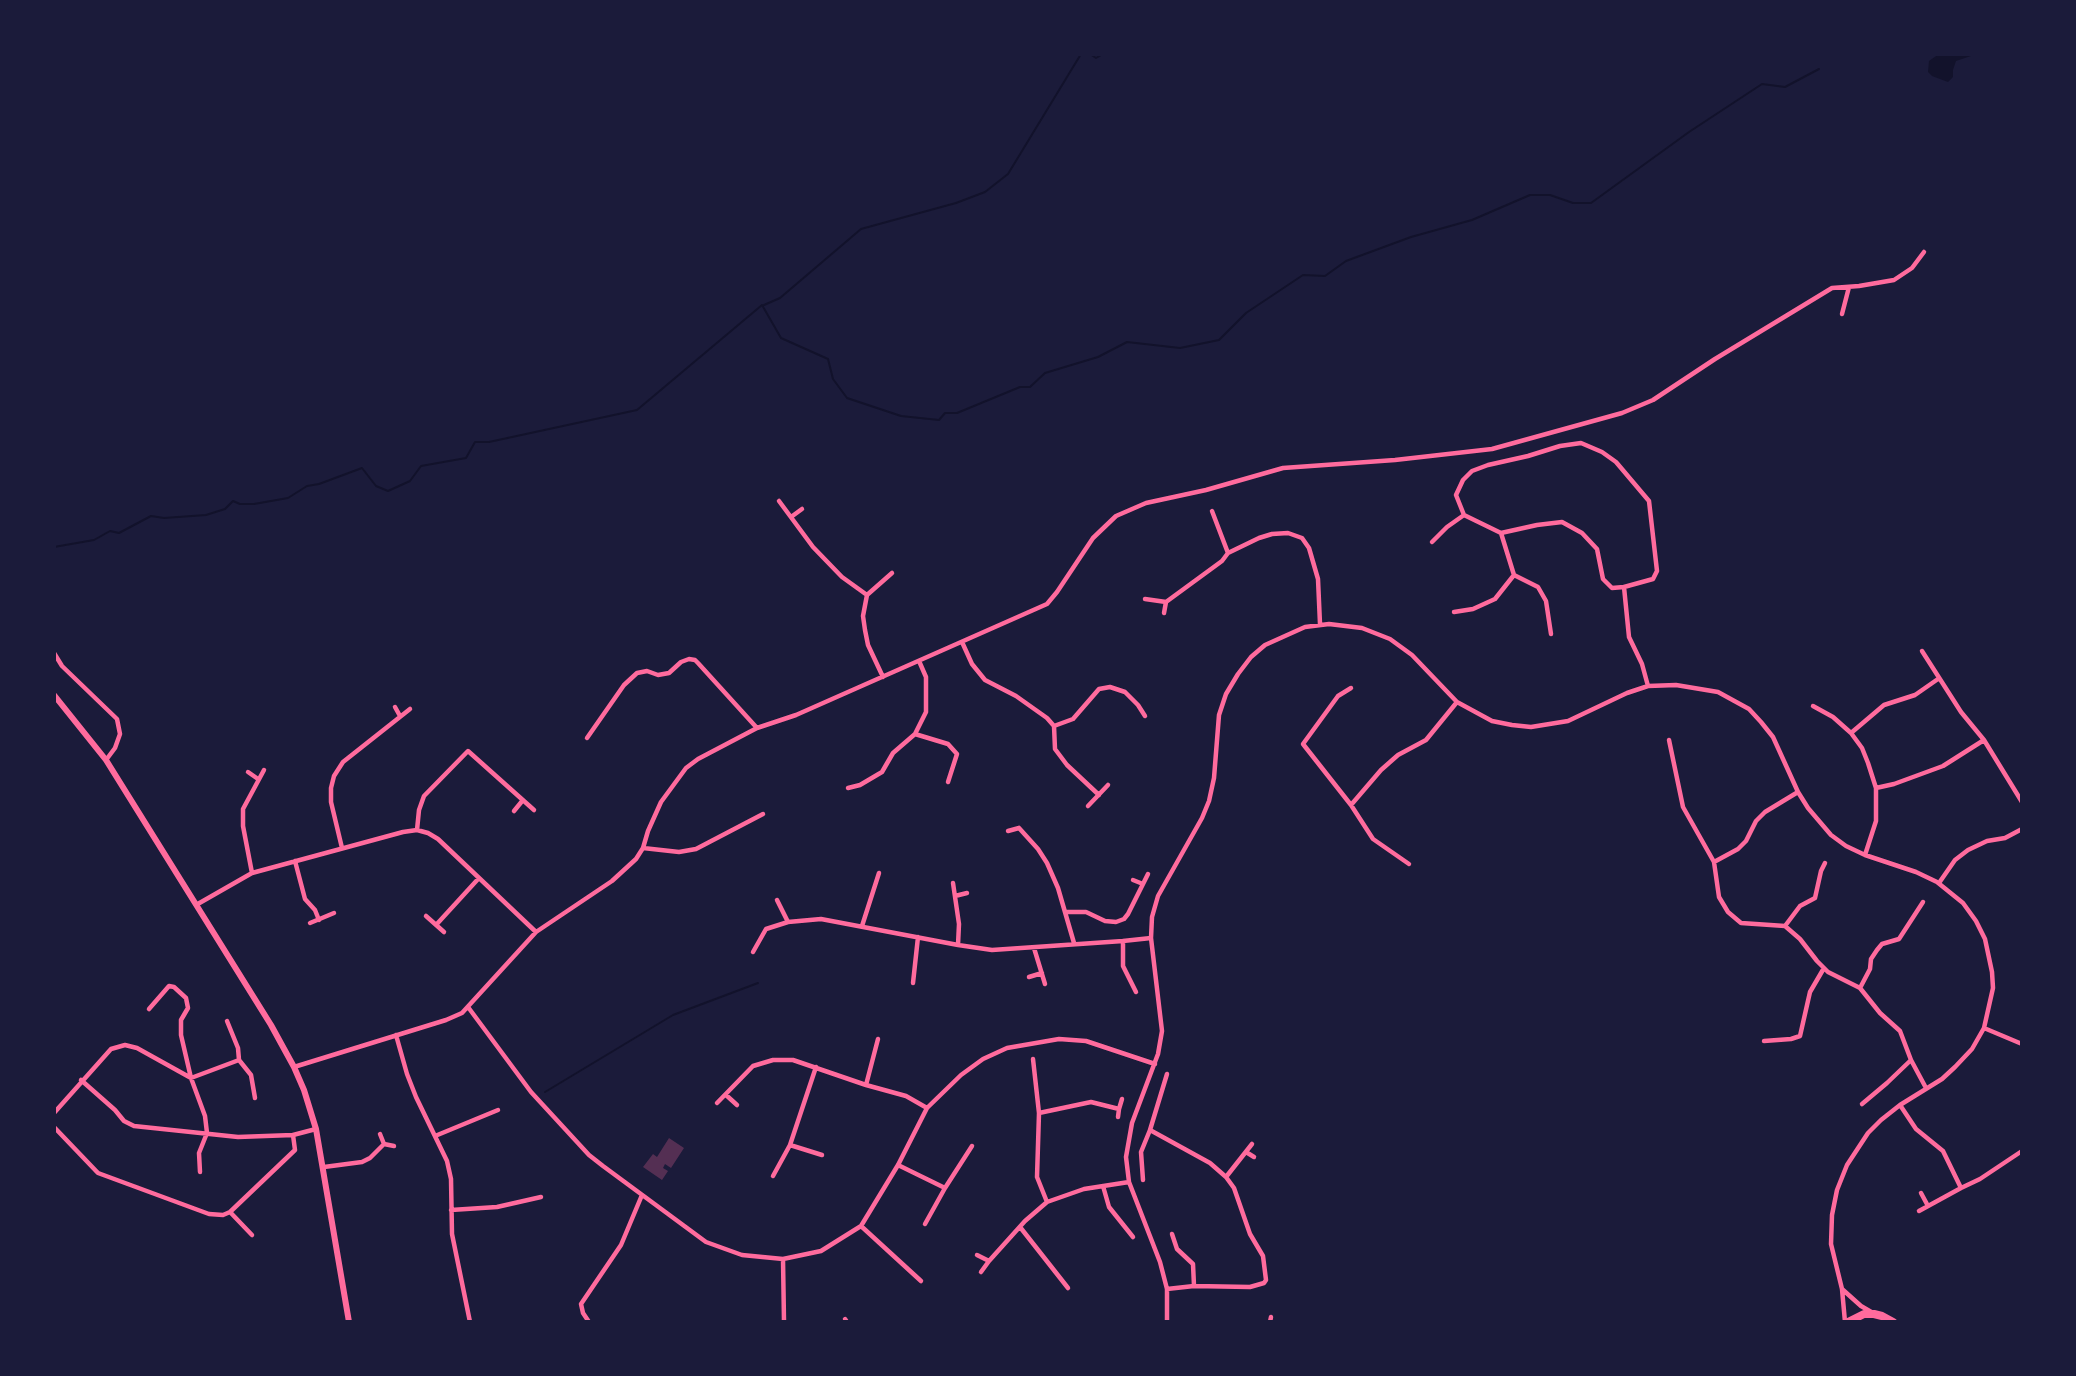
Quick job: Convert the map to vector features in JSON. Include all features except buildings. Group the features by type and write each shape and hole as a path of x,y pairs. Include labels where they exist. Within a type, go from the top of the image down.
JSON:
{"main road":[{"path":"1847,1322 1864,1314 1882,1316 1893,1322"}],"street":[{"path":"294,1067 446,1020 468,1007 536,932 612,881 636,859 643,848 661,802 686,768 698,759 757,728 796,716 1047,604 1093,538 1116,516 1146,503 1206,490 1283,468 1395,460 1492,449 1622,413 1653,399 1832,288 1894,280 1912,268 1924,252"},
{"path":"1842,314 1850,287"},
{"path":"1581,443 1616,462 1649,501 1657,571 1653,579 1612,588 1604,579 1598,549 1582,533 1562,522 1502,533 1464,515 1456,495 1462,480 1472,471 1488,465 1560,446 1581,443"},
{"path":"779,501 813,547 842,577 867,596"},
{"path":"791,518 802,509"},
{"path":"1212,511 1228,553"},
{"path":"1432,542 1464,515"},
{"path":"1164,613 1166,602 1222,561 1228,553 1259,538 1288,532 1302,538 1309,548 1318,579 1320,624"},
{"path":"1502,533 1514,575 1538,587 1546,601 1551,634"},
{"path":"883,677 868,645 863,616 867,596 892,573"},
{"path":"1454,612 1473,609 1495,599 1514,575"},
{"path":"1624,587 1629,637 1642,664 1648,686"},
{"path":"1145,599 1166,602"},
{"path":"1167,1322 1167,1289 1160,1262 1129,1182 1126,1156 1130,1135 1155,1064 1162,1031 1151,938 1152,917 1158,896 1202,818 1209,801 1214,778 1219,716 1226,694 1251,657 1265,645 1305,627 1320,624 1362,628 1390,639 1412,655 1457,702 1492,721 1531,727 1568,721 1627,693 1648,686 1676,685 1705,688 1726,696 1749,709 1773,737 1798,792 1820,825 1831,835 1846,846 1865,855 1916,872 1939,883 1963,903 1985,939 1992,972 1993,988 1984,1029 1965,1058 1942,1079 1900,1105 1881,1120 1862,1142 1847,1165 1837,1190 1832,1215 1831,1244 1847,1322"},
{"path":"962,642 972,664 985,680 1016,696 1047,718 1054,726 1055,749 1067,765 1099,795"},
{"path":"1922,651 1938,679 1984,740 2022,802"},
{"path":"54,653 62,666 117,719 120,734 115,748 106,760"},
{"path":"587,738 624,685 637,673 647,671 658,675 669,673 688,659 698,663 757,728"},
{"path":"848,788 860,785 882,772 893,753 915,734 926,712 926,677 919,661"},
{"path":"1851,733 1884,705 1915,695 1938,679"},
{"path":"1054,726 1073,719 1100,689 1110,687 1125,692 1138,705 1144,716"},
{"path":"1351,688 1338,696 1303,744 1351,805 1372,838 1409,864"},
{"path":"54,695 106,760 271,1025 294,1067 316,1129 349,1322"},
{"path":"1351,805 1389,762 1426,740 1457,702"},
{"path":"1813,706 1830,715 1851,733 1862,748 1876,788 1876,821 1865,855"},
{"path":"394,707 400,716"},
{"path":"342,848 331,802 334,776 343,762 410,709"},
{"path":"915,734 948,744 957,754 948,782"},
{"path":"1669,740 1683,807 1714,862 1719,897 1734,919 1741,923 1785,926 1800,939 1824,968 1860,988 1880,1013 1900,1031 1911,1060 1926,1088"},
{"path":"1876,788 1894,784 1943,766 1984,740"},
{"path":"417,830 419,810 424,796 468,751 534,810"},
{"path":"252,873 243,826 243,809 264,770"},
{"path":"248,772 258,779"},
{"path":"1088,806 1108,785"},
{"path":"1714,862 1738,849 1746,841 1756,821 1765,812 1798,792"},
{"path":"514,812 523,800"},
{"path":"643,848 679,852 696,849 763,814"},
{"path":"1020,820 1019,828 1038,849 1058,888 1074,944"},
{"path":"1008,831 1019,828"},
{"path":"1939,883 1955,860 1968,850 1987,841 2005,838 2022,829"},
{"path":"196,905 252,873 417,830 428,832 438,838 536,932"},
{"path":"294,861 305,899 315,910 319,920"},
{"path":"1785,926 1794,911 1815,898 1821,871 1826,863"},
{"path":"862,926 879,873"},
{"path":"1065,912 1086,912 1105,921 1116,922 1124,919 1148,874"},
{"path":"436,925 479,878"},
{"path":"1133,880 1143,884"},
{"path":"953,883 959,924 958,945"},
{"path":"956,896 967,893"},
{"path":"777,900 788,922"},
{"path":"1860,988 1870,969 1871,959 1876,950 1882,944 1899,939 1923,902"},
{"path":"310,923 334,913"},
{"path":"426,916 444,932"},
{"path":"753,952 766,929 788,922 821,919 992,950 1151,938"},
{"path":"913,983 918,937"},
{"path":"1123,941 1123,966 1136,992"},
{"path":"1034,948 1045,984"},
{"path":"1764,1041 1800,1036 1810,992 1824,968"},
{"path":"1029,977 1042,973"},
{"path":"149,1010 169,986 174,987 186,998 188,1008 181,1020 181,1035 191,1078 205,1116 207,1133 199,1153 200,1172"},
{"path":"468,1007 531,1092 603,1166 706,1242 742,1255 783,1259 821,1251 861,1226 898,1166 927,1108 961,1075 983,1059 1022,1044 1059,1039 1086,1041 1155,1064"},
{"path":"227,1021 238,1048 239,1060 251,1076 255,1098"},
{"path":"1984,1029 2022,1044"},
{"path":"396,1035 406,1074 447,1161 451,1179 452,1234 470,1322"},
{"path":"866,1085 878,1039"},
{"path":"54,1113 111,1049 125,1045 138,1048 191,1078"},
{"path":"1032,1059 1039,1113 1037,1177 1047,1202"},
{"path":"191,1078 239,1060"},
{"path":"717,1103 753,1066 773,1060 793,1060 906,1096 927,1108"},
{"path":"1862,1104 1911,1060"},
{"path":"773,1176 790,1145 816,1067"},
{"path":"1143,1180 1141,1152 1167,1074"},
{"path":"81,1080 124,1121 134,1126 238,1137 293,1135 316,1129"},
{"path":"726,1095 737,1105"},
{"path":"1118,1118 1122,1099"},
{"path":"1039,1113 1091,1102 1119,1109"},
{"path":"1900,1105 1916,1129 1943,1151 1961,1188"},
{"path":"435,1136 498,1110"},
{"path":"54,1127 98,1173 209,1214 223,1215 230,1212 295,1150 293,1135"},
{"path":"1150,1130 1210,1163 1226,1177 1234,1188 1250,1234 1263,1256 1266,1280 1264,1283 1250,1287 1194,1286 1167,1289"},
{"path":"380,1134 384,1144"},
{"path":"324,1167 362,1162 370,1158 384,1144"},
{"path":"384,1144 394,1146"},
{"path":"1226,1177 1252,1144"},
{"path":"790,1145 822,1155"},
{"path":"925,1224 972,1146"},
{"path":"1919,1211 1980,1179 2022,1151"},
{"path":"1246,1152 1254,1157"},
{"path":"898,1166 945,1188"},
{"path":"981,1272 988,1261 1020,1227 1047,1202 1066,1194 1129,1182"},
{"path":"1103,1186 1109,1207 1133,1237"},
{"path":"1921,1193 1928,1206"},
{"path":"589,1322 583,1313 581,1304 621,1245 642,1195"},
{"path":"451,1210 497,1207 541,1197"},
{"path":"230,1212 252,1235"},
{"path":"929,1218 935,1224"},
{"path":"861,1226 921,1281"},
{"path":"1020,1227 1068,1288"},
{"path":"1172,1234 1177,1249 1192,1264 1194,1286"},
{"path":"977,1255 988,1261"},
{"path":"783,1259 784,1322"},
{"path":"1842,1290 1874,1314"}],"shaded area":[{"path":"1939,54 1977,54 1956,61 1953,77 1948,82 1928,72 1929,61"}],"waterway":[{"path":"764,305 780,298 861,229 956,203 985,192 1008,174 1081,54"},
{"path":"1090,54 1096,58 1103,54"},
{"path":"54,547 94,540 110,531 119,533 151,516 164,518 206,515 225,509 233,501 240,504 254,504 288,498 307,486 319,484 362,468 376,486 388,491 410,481 421,466 466,458 475,442 489,442 637,410 762,305 781,338 828,359 833,379 847,398 901,416 939,420 945,413 957,413 1020,387 1030,387 1045,373 1098,357 1127,342 1180,348 1219,340 1246,313 1303,275 1325,276 1346,261 1411,237 1472,220 1530,195 1550,195 1573,203 1591,203 1689,132 1762,84 1785,87 1819,69"},
{"path":"545,1092 673,1015 758,983"}]}
